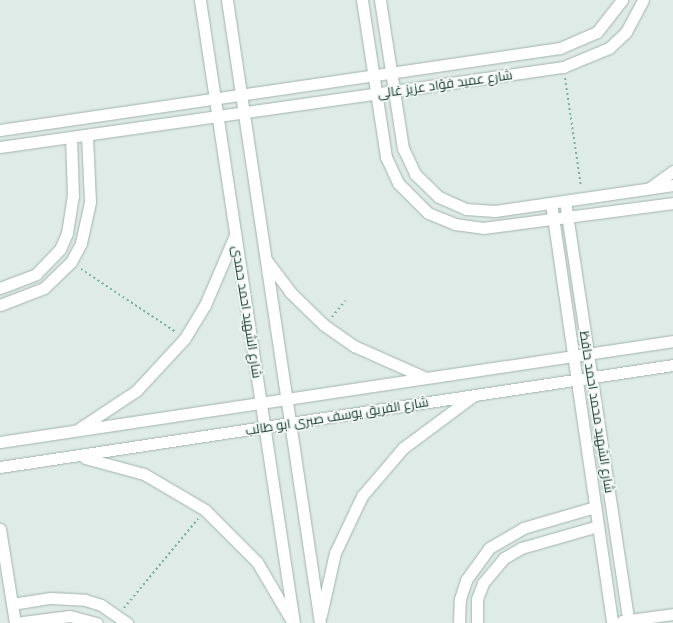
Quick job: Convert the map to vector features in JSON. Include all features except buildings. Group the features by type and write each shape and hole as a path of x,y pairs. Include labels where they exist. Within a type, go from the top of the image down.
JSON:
{"street":[{"name":"شارع الشهيد احمد حمدى","path":"200,0 293,623"},
{"name":"شارع الشهيد احمد حمدى","path":"227,0 320,623"},
{"path":"362,0 376,94 391,171 407,195 428,213 454,224 483,228 568,218 673,202"},
{"path":"380,0 394,92 408,161 415,174 438,197 452,204 481,210 551,203 673,185"},
{"name":"شارع عميد فؤاد عزيز غالى","path":"0,130 373,76 580,43 607,23 622,0"},
{"name":"شارع عميد فؤاد عزيز غالى","path":"0,147 563,67 609,48 626,32 642,0"},
{"path":"0,306 44,288 70,262 87,223 90,180 87,135"},
{"path":"0,288 36,274 60,249 67,233 73,196 71,138"},
{"path":"648,188 673,171"},
{"name":"شارع الشهيد محمد احمد حافظ","path":"565,201 628,622"},
{"name":"شارع الشهيد محمد احمد حافظ","path":"551,203 612,623"},
{"path":"75,431 136,391 185,338 205,306 235,234"},
{"path":"266,260 290,292 324,325 354,346 425,378"},
{"name":"شارع الفريق يوسف صبرى ابو طالب","path":"0,442 673,341"},
{"name":"شارع الفريق يوسف صبرى ابو طالب","path":"0,467 673,365"},
{"path":"320,623 335,553 362,496 403,448 475,394"},
{"path":"77,456 144,474 205,510 257,562 293,623"},
{"path":"459,623 460,599 466,580 489,548 523,528 595,507"},
{"path":"477,623 477,599 483,583 504,558 520,548 598,526"},
{"path":"0,529 15,623 70,616 97,623"},
{"path":"12,604 68,598 101,605 118,615 127,623"},
{"path":"612,623 628,622 673,614"}],"path":[{"path":"563,67 583,198"},
{"path":"70,262 185,338"},
{"path":"324,325 345,301"},
{"path":"118,615 205,510"}]}
